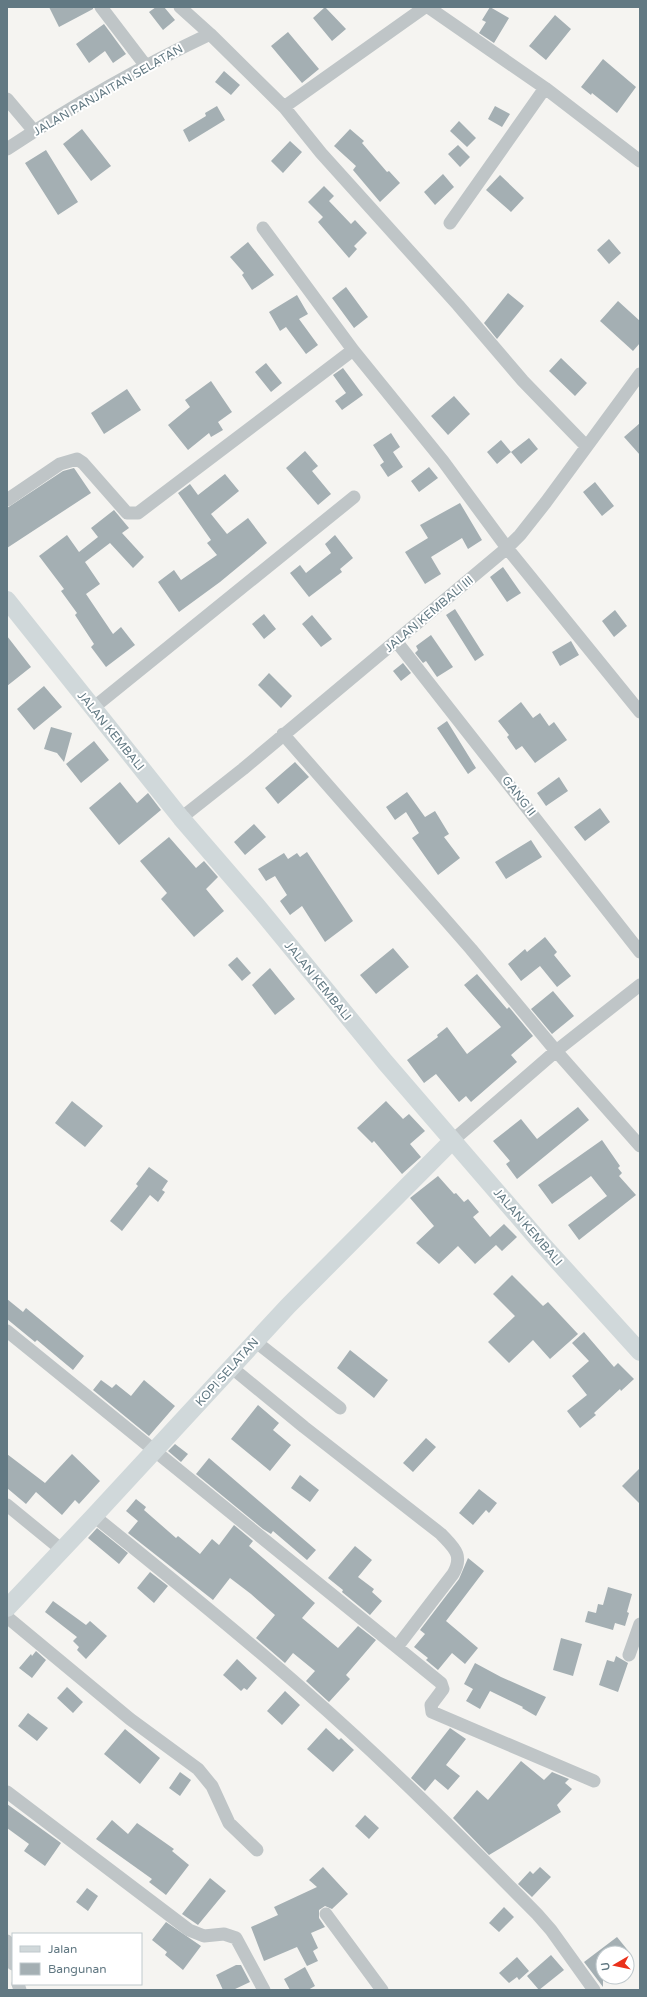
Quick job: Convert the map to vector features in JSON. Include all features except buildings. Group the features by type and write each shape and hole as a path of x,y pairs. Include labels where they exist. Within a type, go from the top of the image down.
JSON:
{"street":[{"path":"101,7 146,66"},
{"path":"180,7 210,34 284,107 322,153 524,381 586,446"},
{"path":"284,107 426,7 545,88 640,161"},
{"name":"JALAN PANJAITAN SELATAN","path":"7,149 34,131 146,66 210,34"},
{"path":"450,223 545,88"},
{"path":"7,99 34,131"},
{"path":"263,228 353,350 443,460 507,548 640,712"},
{"path":"7,500 60,464 77,459 83,463 127,513 138,513 353,350"},
{"name":"JALAN KEMBALI III","path":"181,818 243,769 507,548 541,508 586,446 638,382"},
{"path":"93,708 354,497"},
{"name":"JALAN KEMBALI","path":"7,600 181,818 257,906 375,1050 547,1250 640,1352"},
{"name":"GANG II","path":"396,640 640,952"},
{"path":"283,734 471,949 556,1051 640,1146"},
{"path":"452,1141 556,1051 640,985"},
{"name":"KOPI SELATAN","path":"7,1608 255,1341 356,1236 452,1141"},
{"path":"7,1331 443,1685 441,1693 431,1705 432,1712 594,1781"},
{"path":"255,1341 340,1408"},
{"path":"231,1368 441,1534 456,1550 458,1566 397,1647"},
{"path":"7,1505 62,1550"},
{"path":"94,1516 229,1625 307,1693 400,1779 538,1914 594,1990"},
{"path":"7,1618 130,1719 198,1769 212,1786 229,1823 257,1850"},
{"path":"629,1655 640,1624"},
{"path":"7,1792 189,1930 204,1936 224,1934 236,1938 264,1990"},
{"path":"326,1914 382,1990"},
{"path":"7,1941 12,1960"}]}
